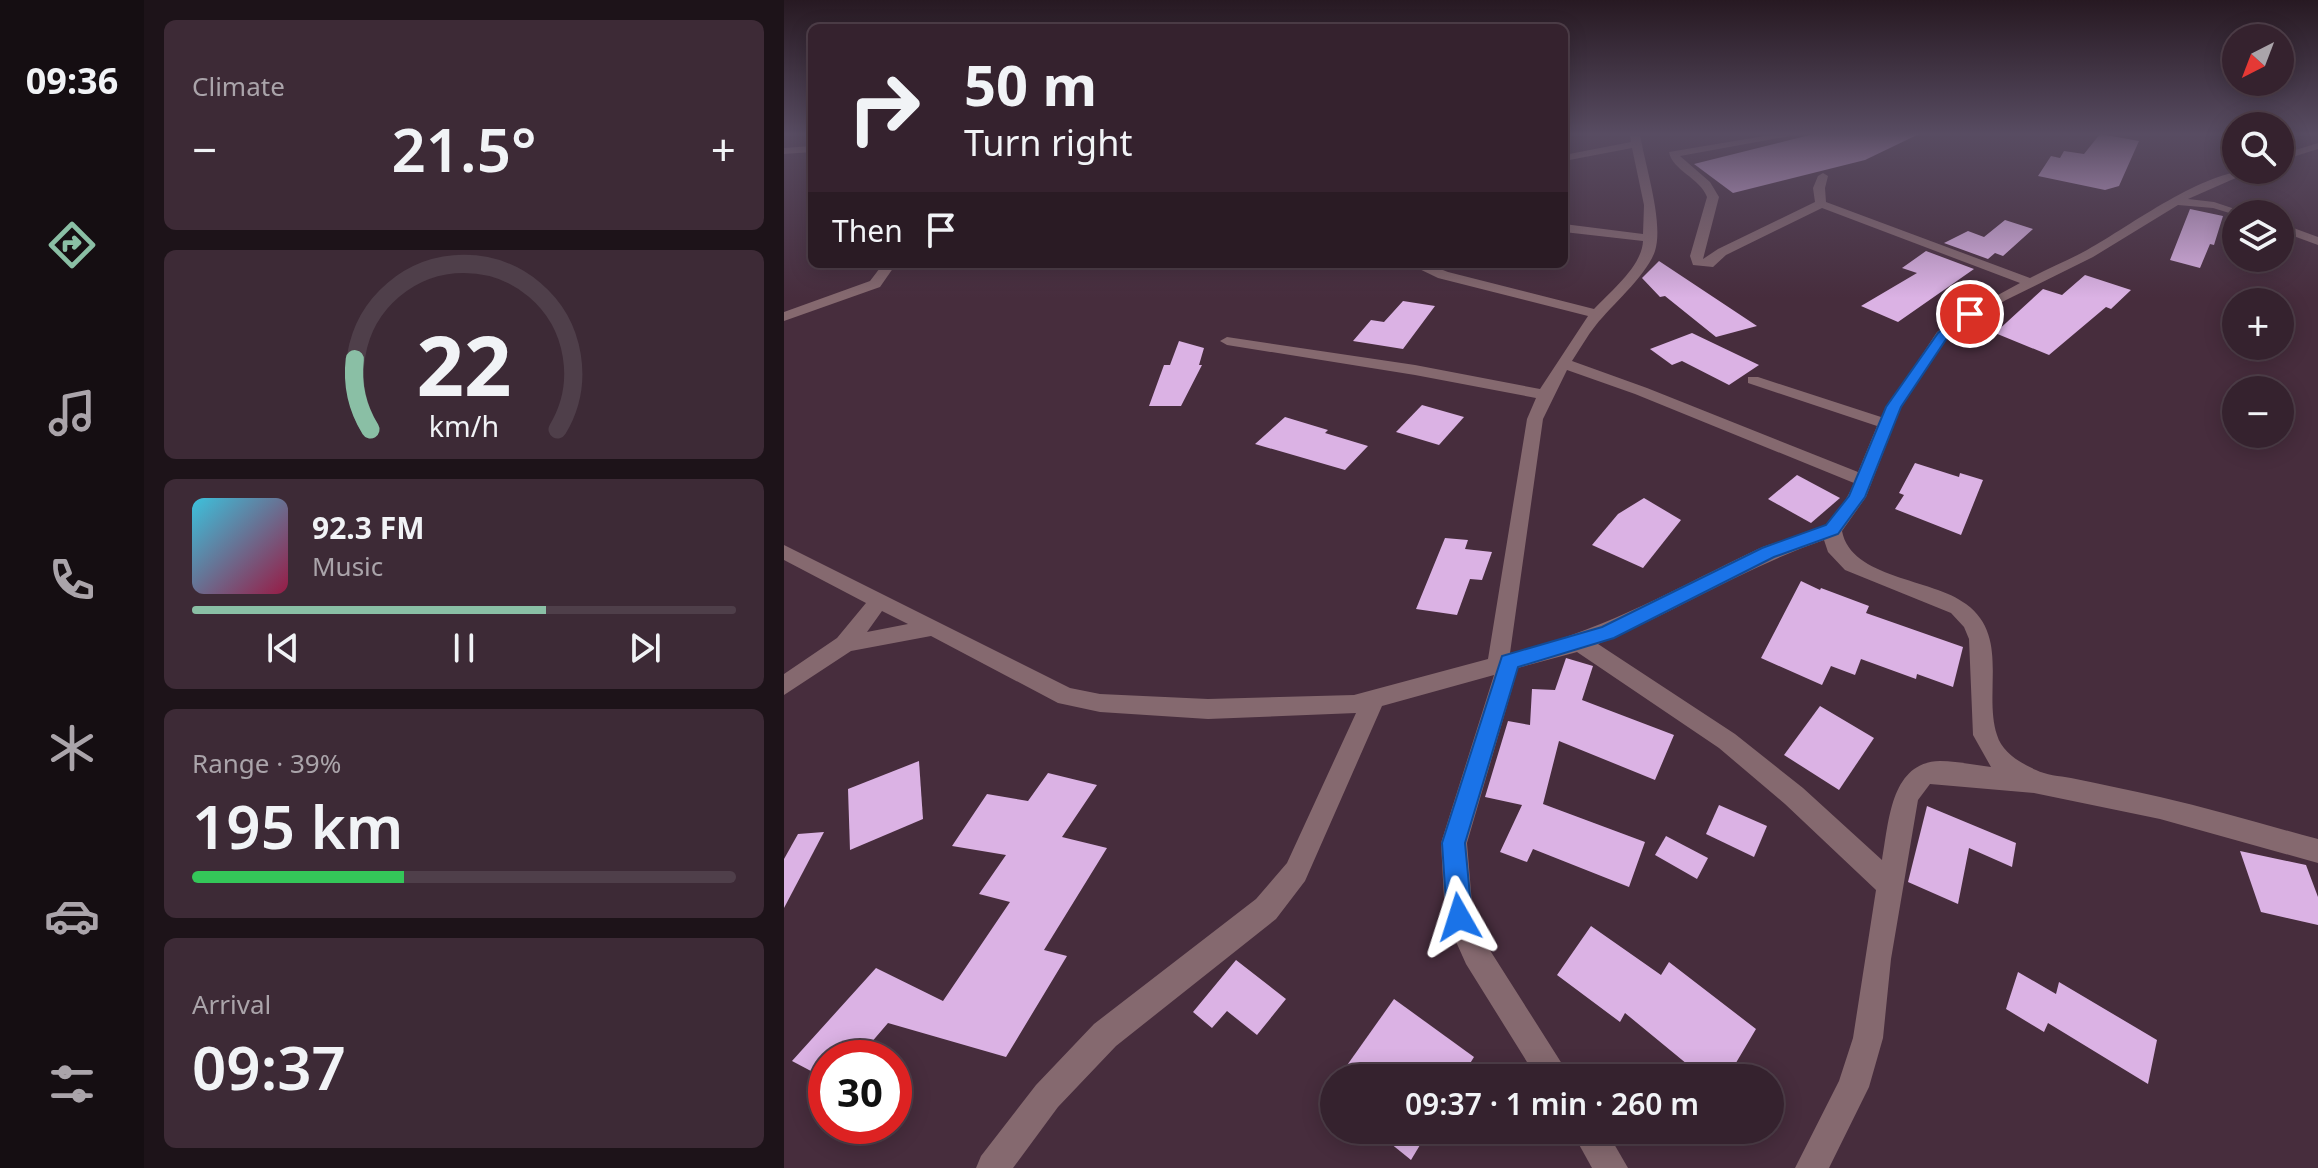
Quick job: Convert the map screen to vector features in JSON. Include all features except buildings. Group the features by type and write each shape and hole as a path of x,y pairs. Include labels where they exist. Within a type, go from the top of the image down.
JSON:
{"street":[{"path":"1546,1064 1476,954 1459,917 1454,843 1504,662 1535,419 1562,363 1597,314 1647,257 1650,205 1646,189"},
{"path":"1710,189 1713,197 1696,256 1698,262 1708,264 1722,252 1821,204 2033,283"},
{"path":"1819,189 1821,204"},
{"path":"784,552 1066,696 1100,703 1208,709 1354,704 1580,643 1645,616 1768,552 1832,530 1846,514 1864,481 1893,407 1942,335 1970,314 2089,254 2174,202 2206,189"},
{"path":"2174,202 2222,207"},
{"path":"1568,228 1650,238"},
{"path":"2294,232 2318,241"},
{"path":"784,317 875,284 887,268"},
{"path":"1426,268 1458,279 1597,314"},
{"path":"1227,341 1415,370 1546,395"},
{"path":"1562,363 1864,481"},
{"path":"1753,380 1887,424"},
{"path":"1832,530 1835,547 1852,565 1958,608 1970,617 1982,646 1985,737 1994,754 2006,766 2034,782"},
{"path":"784,686 845,644 879,601"},
{"path":"845,644 933,628"},
{"path":"1580,643 1727,741 1794,796 1890,885"},
{"path":"993,1168 1047,1096 1105,1035 1266,909 1296,872 1374,698"},
{"path":"1812,1168 1853,1087 1868,1038 1906,797 1924,775 1938,772 2034,782 2160,808 2318,851"},
{"path":"1596,1144 1611,1168"}],"route":[{"path":"1459,917 1454,843 1509,661 1580,643 1608,632 1768,552 1832,530 1857,497 1893,407 1942,335 1970,314"}]}
